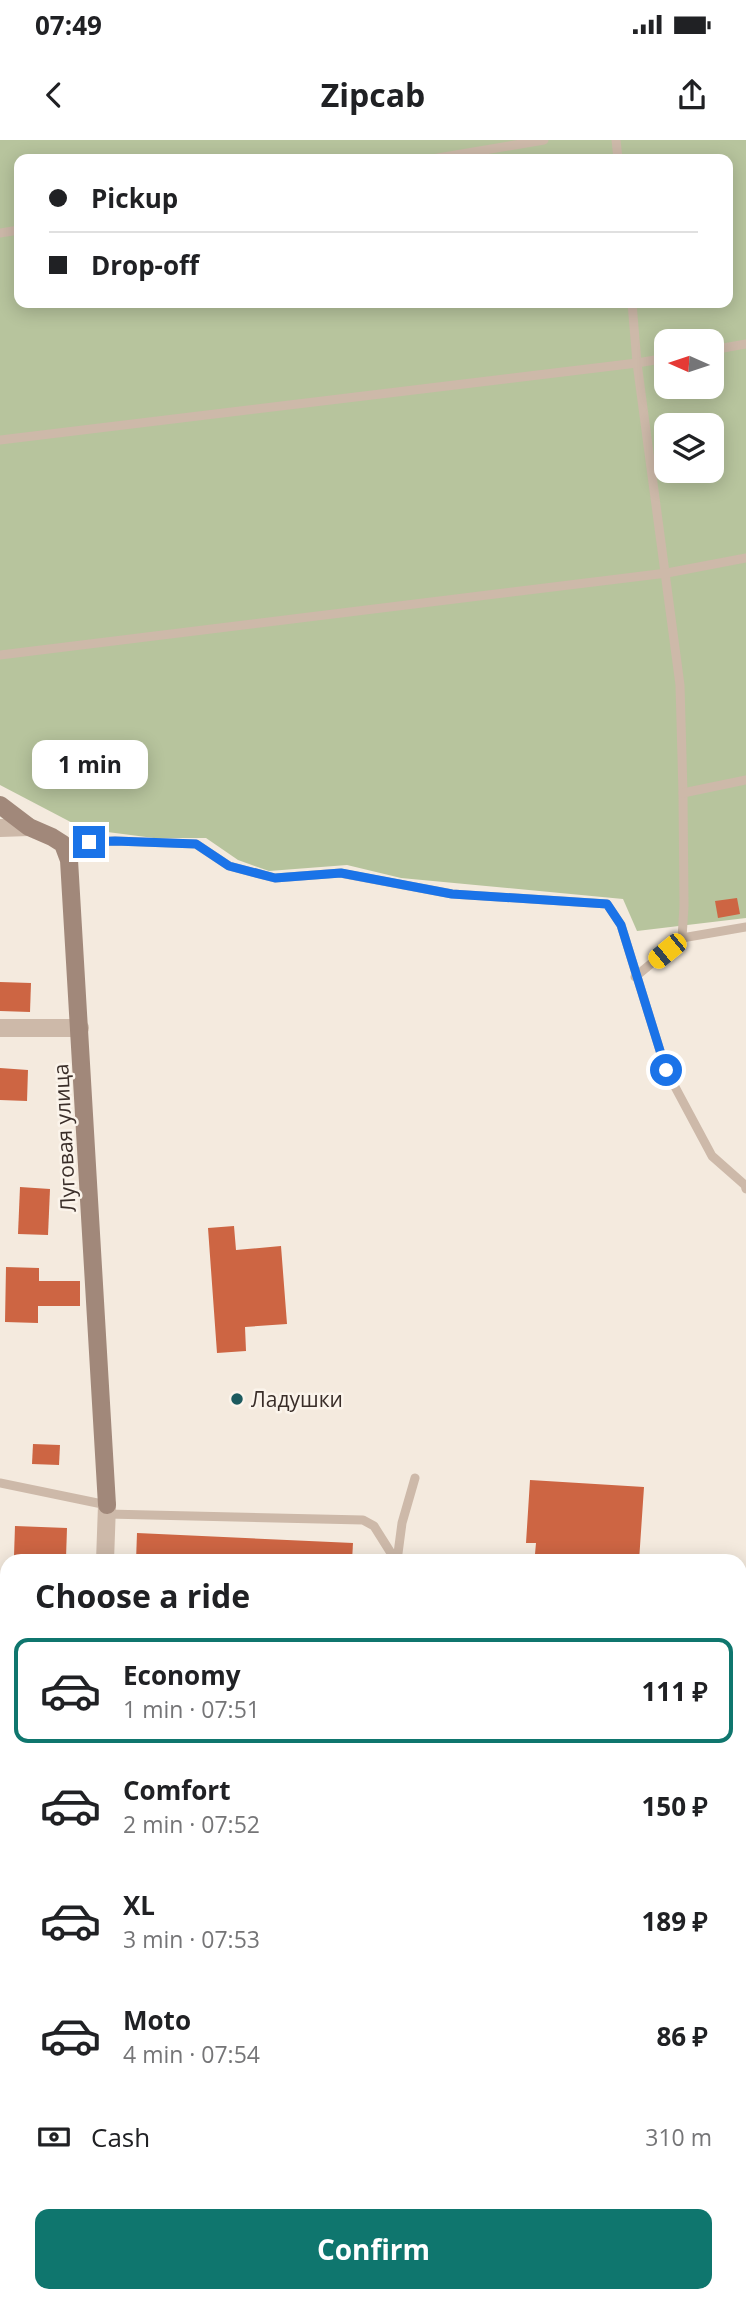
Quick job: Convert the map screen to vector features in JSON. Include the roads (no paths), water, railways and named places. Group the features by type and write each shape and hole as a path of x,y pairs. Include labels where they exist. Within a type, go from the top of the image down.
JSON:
{"street":[{"path":"0,805 29,827 64,844"},
{"path":"0,828 29,827"},
{"name":"Луговая улица","path":"64,844 69,860 80,1028 107,1509"},
{"path":"0,1028 80,1028"},
{"path":"105,1554 107,1509"}],"lane":[{"path":"461,154 544,140"},
{"path":"632,308 637,363 680,685 684,906 682,938"},
{"path":"724,348 746,344"},
{"path":"0,440 654,360"},
{"path":"0,655 667,573 746,558"},
{"path":"683,793 746,780"},
{"path":"64,844 115,841 196,844 229,866 275,878 341,873 452,894 607,904 621,925 666,1070 712,1156 745,1185 746,1189"},
{"path":"635,977 682,938 746,927"},
{"path":"398,1554 402,1523 415,1479"},
{"path":"0,1483 107,1509 363,1520 374,1526 392,1554"}],"place":[{"name":"Ладушки","path":"237,1399"}]}
